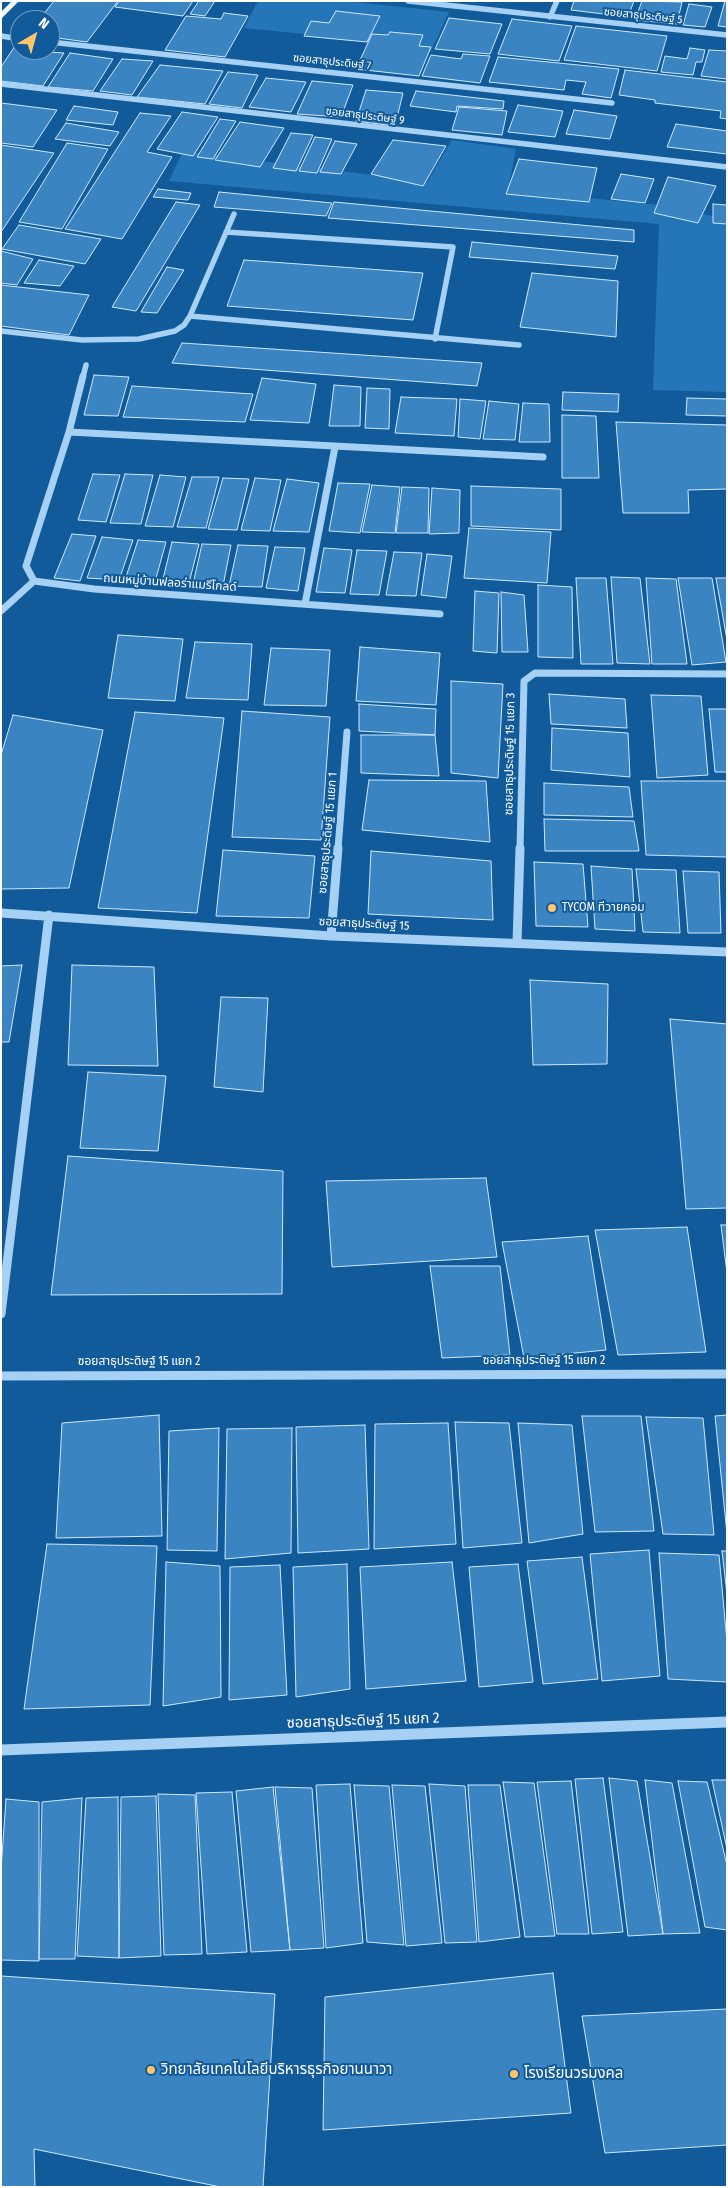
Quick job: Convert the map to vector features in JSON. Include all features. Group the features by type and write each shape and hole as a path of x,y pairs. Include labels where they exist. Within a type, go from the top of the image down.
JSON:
{"main road":[{"path":"1,17 15,1"}],"street":[{"name":"ซอยสาธุประดิษฐ์ 5","path":"408,1 727,34"},
{"path":"550,17 557,1"},
{"name":"ซอยสาธุประดิษฐ์ 7","path":"60,43 612,103"},
{"name":"ซอยสาธุประดิษฐ์ 9","path":"1,84 727,167"},
{"path":"1,332 82,340 138,339 159,336 175,331 184,325 190,316 234,214"},
{"path":"226,232 453,246 435,339"},
{"path":"190,316 519,345"},
{"path":"1,611 34,581 26,566 70,432 86,365"},
{"path":"70,432 543,457"},
{"path":"305,604 335,447"},
{"name":"ถนนหมู่บ้านฟลอร่าแมรีโกลด์","path":"34,581 94,589 440,614"},
{"name":"ซอยสาธุประดิษฐ์ 15 แยก 3","path":"517,943 524,681 535,673 727,674"},
{"name":"ซอยสาธุประดิษฐ์ 15 แยก 1","path":"331,936 347,732"},
{"name":"ซอยสาธุประดิษฐ์ 15","path":"1,913 331,936 727,952"},
{"path":"1,1314 49,915"},
{"name":"ซอยสาธุประดิษฐ์ 15 แยก 2","path":"1,1376 727,1374"},
{"name":"ซอยสาธุประดิษฐ์ 15 แยก 2","path":"1,1750 727,1722"}],"shaded area":[{"path":"258,1 345,1 449,12 431,51 367,42 376,23 305,34 244,28"},
{"path":"452,140 516,149 508,190 658,205 727,219 727,392 653,390 659,224 169,181 183,151 427,182"}],"building":[{"path":"54,1 118,1 87,42 60,38 60,10 47,10"},
{"path":"119,1 193,1 183,16 115,7"},
{"path":"199,1 215,1 205,16 190,14"},
{"path":"574,1 634,1 628,17 571,10"},
{"path":"642,1 682,2 677,24 635,20"},
{"path":"725,1 727,1 727,27 718,26"},
{"path":"689,4 712,7 705,27 683,25"},
{"path":"336,11 380,16 367,42 304,36 311,21 329,23"},
{"path":"224,13 248,16 225,57 165,50 186,16 221,19"},
{"path":"449,18 502,24 490,54 435,49"},
{"path":"512,19 572,26 559,61 498,54"},
{"path":"576,26 667,36 657,71 564,60"},
{"path":"390,32 423,35 419,46 431,47 419,76 356,69 372,34 388,35"},
{"path":"690,48 705,50 702,62 696,62 693,75 661,72 665,56 687,59"},
{"path":"709,50 727,51 727,79 701,76"},
{"path":"70,53 113,59 93,91 48,87"},
{"path":"10,54 10,60 60,60 43,86 1,81 1,67"},
{"path":"463,54 490,56 480,83 422,76 431,55 461,59"},
{"path":"498,57 619,69 611,98 582,94 586,82 566,80 564,90 489,82"},
{"path":"122,59 153,61 132,95 100,91"},
{"path":"160,65 223,71 205,104 137,97"},
{"path":"625,70 727,82 727,119 720,118 721,111 655,103 655,100 619,95"},
{"path":"228,72 258,75 242,108 209,104"},
{"path":"266,78 306,82 291,112 249,107"},
{"path":"312,81 353,85 341,117 297,114"},
{"path":"366,90 403,93 395,126 356,121"},
{"path":"416,91 504,101 503,109 457,106 456,112 410,106"},
{"path":"1,103 57,110 33,147 1,143"},
{"path":"518,105 563,111 555,137 508,132"},
{"path":"74,106 118,112 113,125 66,120"},
{"path":"459,107 507,111 502,135 452,130"},
{"path":"574,110 617,116 610,139 566,134"},
{"path":"182,112 218,117 193,156 157,149"},
{"path":"140,113 171,116 147,152 172,157 122,239 65,229"},
{"path":"220,119 236,121 213,159 197,157"},
{"path":"240,122 284,128 260,167 215,160"},
{"path":"66,123 119,132 110,146 55,139"},
{"path":"676,124 727,131 727,154 667,147"},
{"path":"291,133 313,135 296,171 273,168"},
{"path":"315,137 332,139 317,173 299,171"},
{"path":"393,140 446,146 423,186 371,174"},
{"path":"335,141 357,144 341,174 320,172"},
{"path":"67,143 108,149 62,229 19,222"},
{"path":"1,145 54,153 1,232"},
{"path":"519,159 597,168 589,202 506,194"},
{"path":"621,174 654,179 645,203 611,199"},
{"path":"668,177 716,186 698,223 654,213"},
{"path":"158,189 191,193 188,200 153,197"},
{"path":"219,192 332,203 326,216 214,207"},
{"path":"176,202 200,205 136,311 112,307"},
{"path":"334,202 634,230 634,242 328,218"},
{"path":"713,204 727,205 727,224 713,223"},
{"path":"19,225 101,239 85,264 2,249"},
{"path":"472,242 618,256 615,269 469,257"},
{"path":"1,251 33,259 17,285 1,283"},
{"path":"39,260 74,266 60,286 24,283"},
{"path":"244,260 423,273 413,320 227,306"},
{"path":"167,267 184,270 157,313 141,312"},
{"path":"532,273 618,281 616,337 520,327"},
{"path":"1,285 89,295 69,335 1,326"},
{"path":"182,343 482,363 477,386 172,363"},
{"path":"94,375 129,377 118,416 84,415"},
{"path":"262,378 316,384 309,423 250,420"},
{"path":"334,385 361,387 360,426 329,426"},
{"path":"132,386 253,394 245,422 123,417"},
{"path":"367,388 390,389 389,429 365,428"},
{"path":"563,392 619,394 618,412 562,410"},
{"path":"401,397 457,399 454,436 395,433"},
{"path":"687,398 727,399 727,416 686,415"},
{"path":"460,399 486,401 480,439 458,437"},
{"path":"489,401 519,404 515,440 483,439"},
{"path":"523,403 549,404 550,442 519,442"},
{"path":"562,415 596,416 599,478 562,478"},
{"path":"616,422 727,425 727,489 688,490 689,513 623,513"},
{"path":"93,474 120,475 106,522 78,520"},
{"path":"125,474 153,475 141,524 110,523"},
{"path":"160,475 186,477 173,527 145,526"},
{"path":"192,477 219,477 206,528 177,527"},
{"path":"223,478 249,479 237,530 208,529"},
{"path":"255,478 281,480 270,531 241,530"},
{"path":"287,479 319,483 309,532 273,531"},
{"path":"338,483 370,484 360,533 329,531"},
{"path":"372,485 400,487 395,533 362,532"},
{"path":"471,486 561,489 561,530 471,526"},
{"path":"402,487 429,488 428,533 396,533"},
{"path":"432,488 460,490 459,533 429,534"},
{"path":"469,528 551,532 547,583 464,578"},
{"path":"72,534 96,536 80,581 54,578"},
{"path":"102,537 133,540 119,580 87,578"},
{"path":"138,540 166,542 155,582 125,580"},
{"path":"172,542 199,544 189,583 162,583"},
{"path":"202,544 231,545 223,586 193,584"},
{"path":"238,545 268,546 262,587 229,586"},
{"path":"275,547 305,548 298,591 266,588"},
{"path":"324,548 352,550 345,593 316,592"},
{"path":"357,550 387,551 379,595 350,594"},
{"path":"394,552 422,553 416,596 386,595"},
{"path":"427,554 452,556 446,598 421,595"},
{"path":"611,577 640,578 650,664 617,663"},
{"path":"576,578 606,578 613,664 581,664"},
{"path":"646,578 676,579 687,664 652,664"},
{"path":"678,578 712,578 726,662 692,665"},
{"path":"716,578 727,578 727,640"},
{"path":"538,585 572,587 573,658 538,657"},
{"path":"475,591 499,593 497,653 473,651"},
{"path":"501,592 524,595 528,652 502,652"},
{"path":"118,635 183,639 175,701 108,698"},
{"path":"195,642 252,644 248,700 186,698"},
{"path":"360,647 440,653 436,705 356,701"},
{"path":"271,648 330,650 326,706 264,705"},
{"path":"451,681 503,684 498,778 451,773"},
{"path":"549,694 625,699 627,728 551,724"},
{"path":"651,695 701,696 708,775 657,778"},
{"path":"359,704 436,709 435,735 359,731"},
{"path":"709,709 727,709 727,772 715,772"},
{"path":"242,711 330,717 321,840 232,837"},
{"path":"135,712 224,718 197,913 98,908"},
{"path":"13,715 103,730 69,888 1,889 1,755"},
{"path":"552,728 628,733 630,777 551,770"},
{"path":"361,735 435,735 439,776 361,773"},
{"path":"369,780 486,781 490,842 362,830"},
{"path":"641,781 727,781 727,857 646,855"},
{"path":"544,783 629,787 633,817 544,815"},
{"path":"544,819 634,821 639,851 545,851"},
{"path":"223,850 315,856 309,918 216,916"},
{"path":"371,851 491,861 493,920 368,914"},
{"path":"534,862 583,864 588,927 536,926"},
{"path":"591,866 632,869 635,931 595,929"},
{"path":"636,869 676,870 680,933 643,932"},
{"path":"683,871 719,872 721,933 688,933"},
{"path":"22,965 9,1042 1,1042 1,966"},
{"path":"72,965 154,967 158,1066 68,1065"},
{"path":"530,980 608,984 607,1064 533,1065"},
{"path":"221,997 268,998 263,1092 214,1087"},
{"path":"670,1019 727,1024 727,1208 686,1209"},
{"path":"88,1072 166,1076 158,1151 80,1148"},
{"path":"68,1156 283,1171 282,1294 51,1295"},
{"path":"486,1178 497,1257 332,1267 326,1181"},
{"path":"721,1225 727,1225 727,1273"},
{"path":"687,1227 706,1352 618,1355 595,1230"},
{"path":"588,1236 606,1350 524,1358 502,1242"},
{"path":"430,1266 500,1266 510,1355 442,1358"},
{"path":"159,1415 162,1536 56,1538 62,1423"},
{"path":"727,1415 727,1534 715,1416"},
{"path":"582,1416 641,1416 654,1531 595,1532"},
{"path":"646,1417 703,1418 714,1535 663,1534"},
{"path":"455,1422 509,1423 522,1543 463,1548"},
{"path":"448,1423 456,1544 374,1549 375,1424"},
{"path":"518,1423 572,1425 583,1534 529,1543"},
{"path":"365,1425 369,1549 298,1553 296,1427"},
{"path":"219,1428 217,1551 167,1550 169,1431"},
{"path":"292,1428 291,1553 225,1559 227,1429"},
{"path":"47,1544 157,1546 150,1705 24,1709"},
{"path":"649,1550 660,1676 602,1681 590,1554"},
{"path":"722,1551 727,1551 727,1594"},
{"path":"659,1553 719,1555 727,1642 727,1682 668,1679"},
{"path":"582,1557 598,1679 543,1684 527,1561"},
{"path":"166,1562 220,1566 221,1697 163,1706"},
{"path":"452,1562 466,1681 366,1689 360,1567"},
{"path":"347,1564 350,1689 296,1697 293,1567"},
{"path":"518,1564 533,1682 479,1687 469,1567"},
{"path":"280,1565 287,1695 229,1700 230,1567"},
{"path":"603,1778 623,1932 592,1934 575,1779"},
{"path":"609,1778 637,1781 663,1934 628,1936"},
{"path":"645,1780 672,1783 700,1933 663,1934"},
{"path":"712,1780 727,1780 727,1849"},
{"path":"571,1781 589,1934 557,1934 537,1782"},
{"path":"678,1781 707,1782 727,1865 727,1930 705,1927"},
{"path":"503,1782 534,1783 555,1936 525,1937"},
{"path":"350,1784 363,1943 326,1948 316,1785"},
{"path":"429,1784 465,1786 477,1942 445,1943"},
{"path":"354,1785 389,1786 404,1945 367,1942"},
{"path":"392,1785 425,1786 442,1943 406,1946"},
{"path":"468,1785 500,1785 520,1937 479,1942"},
{"path":"273,1787 290,1950 251,1952 236,1791"},
{"path":"275,1787 312,1788 324,1948 290,1950"},
{"path":"232,1792 247,1952 207,1954 196,1793"},
{"path":"158,1794 195,1795 202,1954 164,1955"},
{"path":"156,1796 161,1956 119,1958 121,1797"},
{"path":"118,1797 119,1958 77,1956 86,1798"},
{"path":"82,1798 75,1959 39,1959 42,1802"},
{"path":"6,1799 39,1802 39,1961 1,1960 1,1870"},
{"path":"553,1973 571,2113 323,2130 325,1997"},
{"name":"วิทยาลัยเทคโนโลยีบริหารธุรกิจยานนาวา","path":"1,1976 275,1994 263,2187 221,2187 34,2149 35,2187 1,2187"},
{"path":"727,2009 727,2145 605,2153 582,2016"}],"place":[{"name":"TYCOM ทีวายคอม","path":"552,908"},
{"name":"วิทยาลัยเทคโนโลยีบริหารธุรกิจยานนาวา","path":"151,2070"},
{"name":"โรงเรียนวรมงคล","path":"514,2074"}]}
